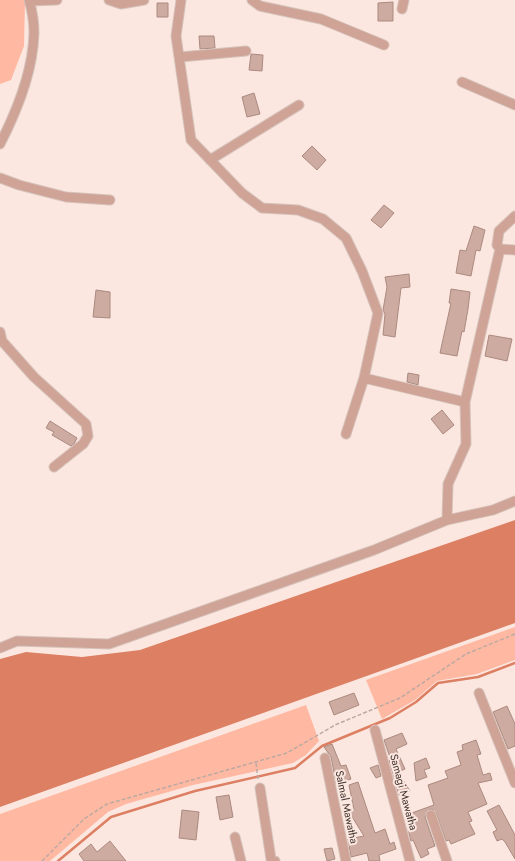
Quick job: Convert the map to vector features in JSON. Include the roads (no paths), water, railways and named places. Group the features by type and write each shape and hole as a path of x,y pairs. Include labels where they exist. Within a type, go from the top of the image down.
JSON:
{"street":[{"path":"0,144 12,121 29,68 34,33 30,0 57,0"},
{"path":"109,0 121,2 144,0"},
{"path":"181,0 176,36 191,140 242,193 262,208 298,210 323,219 346,238 362,270 378,313 364,378 346,434"},
{"path":"252,0 260,6 321,19 384,45"},
{"path":"180,57 246,51"},
{"path":"462,82 515,105"},
{"path":"210,160 299,105"},
{"path":"0,178 19,185 66,197 110,200"},
{"path":"447,520 448,484 466,444 465,402 500,249 497,245 499,232 515,216"},
{"path":"500,249 515,250"},
{"path":"0,332 2,341 34,377 86,424 88,436 83,444 54,467"},
{"path":"364,378 465,402"},
{"path":"0,648 17,641 109,644 374,550 447,520 493,510 515,501"},
{"path":"480,694 515,783"},
{"name":"Samagi Mawatha","path":"375,730 410,861"},
{"name":"Salmal Mawatha","path":"325,758 346,861"},
{"path":"259,784 271,859 275,861"},
{"path":"431,815 447,861"},
{"path":"235,837 241,861"}],"waterway":[{"path":"58,861 111,817 195,791 295,768 322,746 390,718 416,702 438,683 478,677 515,663"}]}
